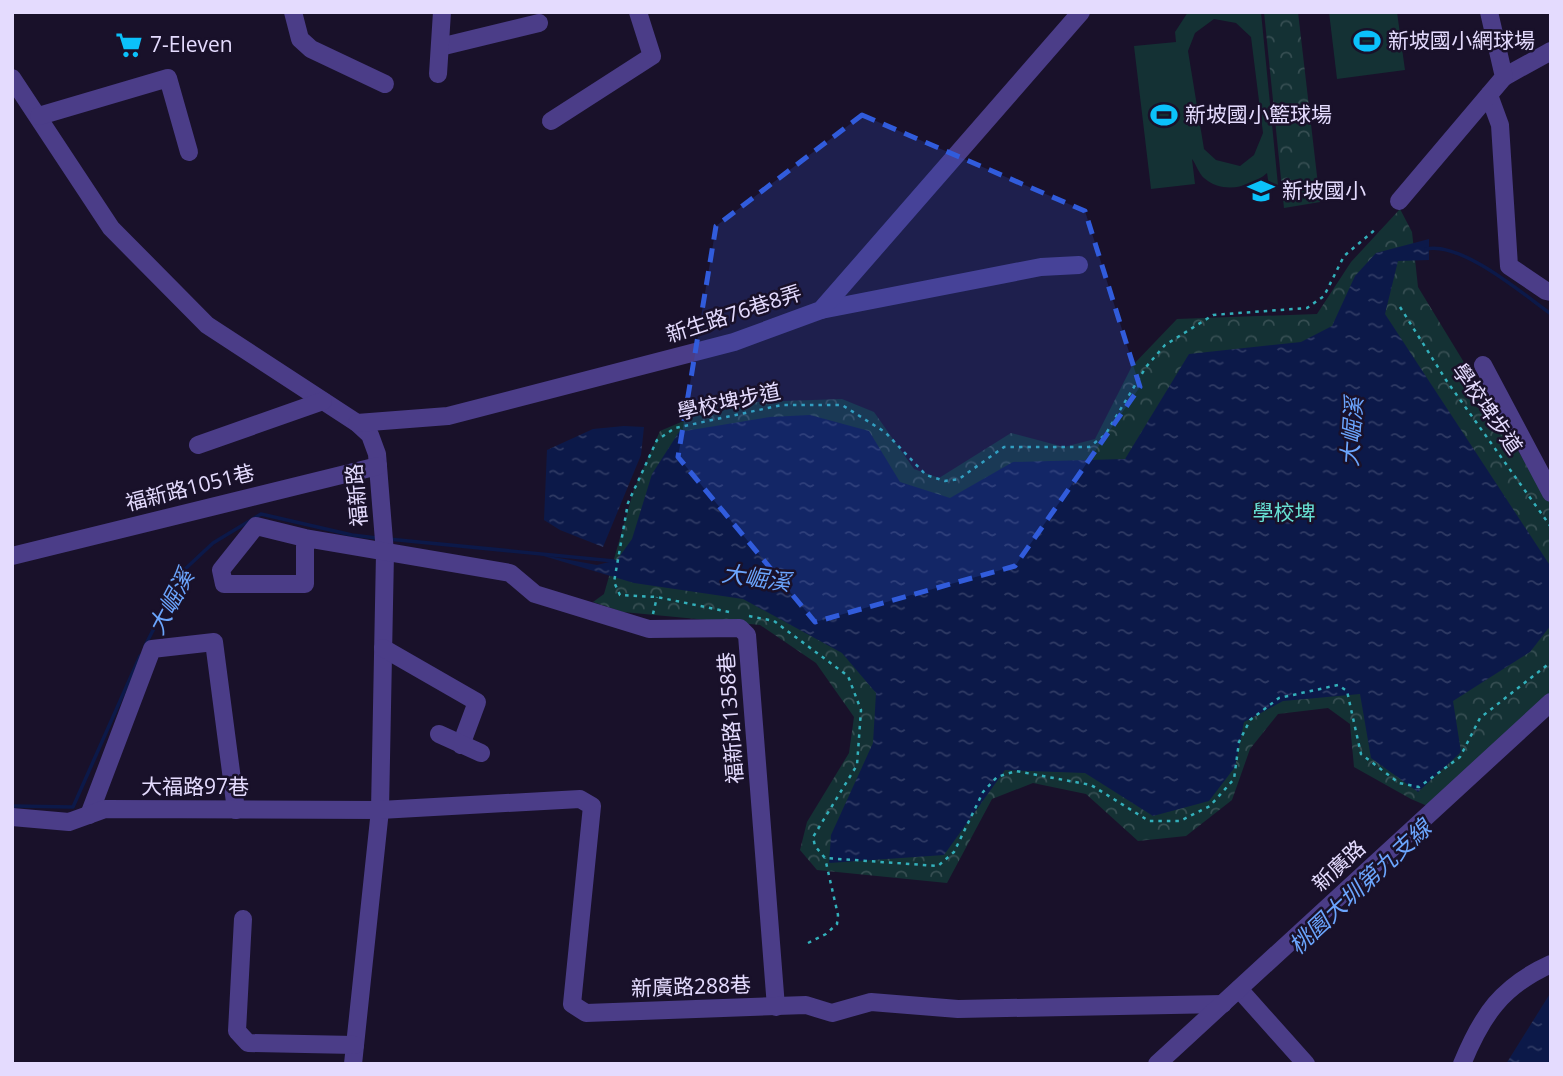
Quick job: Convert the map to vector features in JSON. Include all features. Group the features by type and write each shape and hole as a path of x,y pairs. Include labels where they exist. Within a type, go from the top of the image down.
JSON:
{"street":[{"path":"293,12 300,39 311,49 384,84"},
{"path":"438,75 442,12"},
{"path":"551,121 652,56 638,12"},
{"name":"新生路76巷8弄","path":"357,423 448,416 734,342 821,310 1081,12"},
{"path":"1489,12 1504,77"},
{"path":"440,47 539,23"},
{"path":"1399,201 1504,77 1551,51"},
{"name":"福新路","path":"12,78 111,228 207,325 357,423 370,435 377,454 385,553 380,810 353,1064"},
{"path":"39,116 169,78 189,152"},
{"path":"1489,94 1500,125 1509,266 1551,292"},
{"path":"821,310 1041,267 1079,265"},
{"path":"1483,365 1551,493"},
{"path":"198,445 323,401"},
{"name":"福新路1051巷","path":"12,555 378,466"},
{"name":"福新路1358巷","path":"305,538 305,584 223,584 221,570 256,526 385,553 510,573 535,594 649,629 740,628 747,635 776,1007"},
{"path":"89,815 152,649 214,642 236,810"},
{"path":"383,648 477,702 461,745"},
{"name":"新廣路","path":"1157,1064 1551,702"},
{"path":"439,734 481,753"},
{"name":"新廣路288巷","path":"380,810 580,799 592,806 572,1004 586,1013 806,1005 832,1013 871,1002 958,1009 1223,1004"},
{"name":"大福路97巷","path":"12,817 69,822 105,809 380,810"},
{"path":"243,919 237,1031 248,1043 355,1045"},
{"path":"1462,1064 1488,1013 1513,984 1551,964"},
{"path":"1239,989 1306,1064"}],"path":[{"name":"學校埤步道","path":"735,613 657,597 620,595 614,582 628,503 657,440 675,428 782,405 842,405 885,432 926,475 945,481 959,479 1004,447 1089,447 1105,435 1146,367 1165,345 1213,315 1307,308 1324,296 1344,256 1377,228"},
{"name":"學校埤步道","path":"1400,307 1446,380 1551,527"},
{"path":"748,616 774,621 848,676 861,709 856,765 813,837 815,846 825,858 838,915 837,924 826,934 808,943"},
{"path":"825,858 938,866 954,852 983,792 997,778 1016,771 1091,785 1149,821 1180,821 1210,806 1234,779 1239,742 1250,720 1279,698 1338,685 1347,691 1361,754 1399,783 1419,787 1460,757 1480,718 1551,662"}],"highlighted area":[{"path":"862,115 1085,211 1140,387 1015,566 815,622 678,457 716,226"}],"green space":[{"path":"1188,12 1261,12 1278,185 1269,186 1267,173 1244,185 1219,186 1202,176 1192,159 1195,184 1151,189 1134,46 1176,42 1175,32","holes":["1214,19 1236,23 1251,37 1263,133 1254,155 1240,166 1216,160 1204,149 1188,51 1195,33"]},
{"path":"1264,12 1298,12 1320,202 1284,208"},
{"name":"新坡國小網球場","path":"1329,12 1397,12 1405,70 1337,79"},
{"name":"學校埤","path":"1400,209 1412,232 1418,287 1551,505 1551,692 1432,808 1354,767 1350,724 1328,708 1278,714 1250,749 1232,800 1186,836 1138,841 1086,794 1033,783 992,799 947,883 817,870 800,850 807,822 849,753 854,717 816,663 760,625 623,612 593,602 604,594 634,489 660,431 726,403 842,399 874,412 914,469 939,478 1011,433 1064,447 1095,439 1132,366 1177,319 1317,314 1351,262"}],"water":[{"name":"學校埤","path":"1429,239 1429,260 1398,261 1385,314 1551,567 1551,625 1530,652 1453,701 1461,752 1418,792 1371,758 1360,694 1283,701 1244,722 1235,767 1209,801 1153,816 1085,773 1005,770 944,855 829,863 831,835 873,743 876,693 842,653 743,599 634,583 537,554 597,565 617,560 632,539 652,474 679,432 770,417 810,415 869,431 900,482 950,498 1013,462 1125,459 1189,354 1301,342 1332,326 1355,276 1376,253"},
{"path":"644,427 641,455 603,547 560,530 544,520 547,450 593,429"},
{"path":"1551,992 1551,1064 1506,1064"}],"waterway":[{"name":"大崛溪","path":"1426,249 1440,249 1474,261 1551,314"},
{"name":"大崛溪","path":"145,646 183,571 213,543 261,514 352,535 377,538"},
{"name":"大崛溪","path":"388,539 614,561"},
{"name":"大崛溪","path":"12,806 73,807 140,656"}],"place":[{"name":"新坡國小網球場","path":"1367,41"},
{"name":"7-Eleven","path":"129,45"},
{"name":"新坡國小籃球場","path":"1164,115"},
{"name":"新坡國小","path":"1261,191"}],"water label":[{"name":"桃園大圳第九支線","path":"1360,887"}]}
